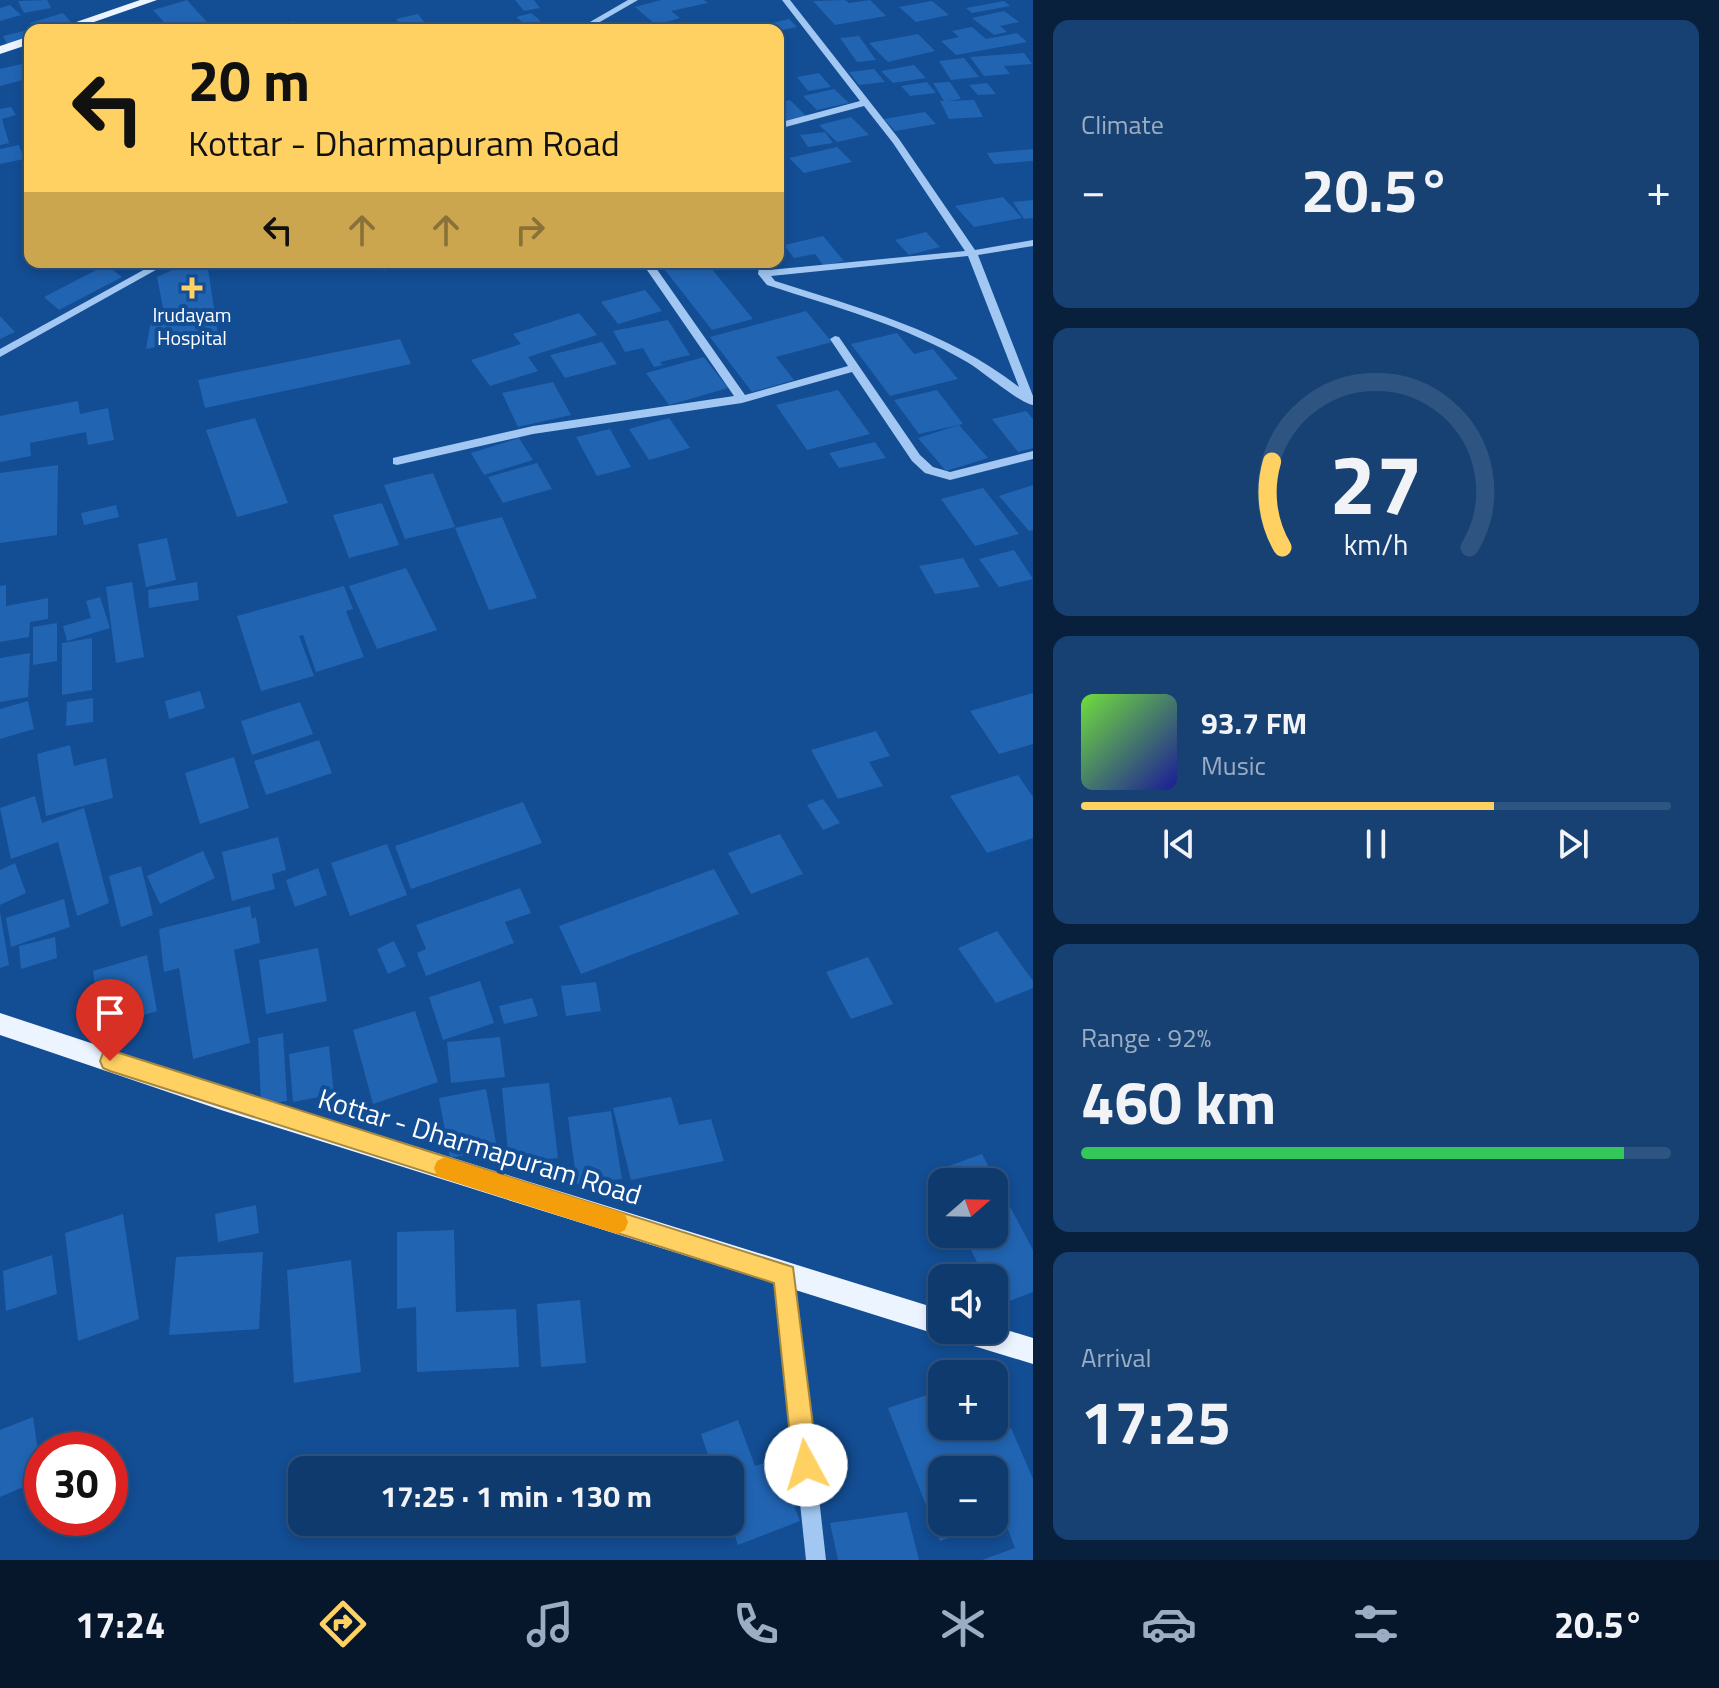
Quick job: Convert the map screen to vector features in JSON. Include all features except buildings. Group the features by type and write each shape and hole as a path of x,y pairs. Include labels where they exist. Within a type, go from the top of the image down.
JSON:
{"main road":[{"path":"74,24 124,4 151,0"},
{"path":"0,50 24,42"},
{"name":"Kottar - Dharmapuram Road","path":"0,1024 221,1098 928,1319"},
{"path":"1008,1343 1033,1351"}],"street":[{"path":"591,24 634,0"},
{"path":"786,0 896,141 972,253 1032,403"},
{"path":"784,124 864,103"},
{"path":"784,267 972,253 1033,243"},
{"path":"0,354 154,268"},
{"path":"764,268 771,283 898,324 957,349 1000,375 1032,403"},
{"path":"652,270 742,399"},
{"path":"835,339 916,458 937,474 950,476 1033,455"},
{"path":"397,461 533,430 742,399 855,368"},
{"path":"785,1275 816,1560"}],"slow traffic":[{"path":"445,1168 617,1222"}],"place":[{"name":"Irudayam Hospital","path":"192,288"}],"route":[{"path":"110,1061 785,1275 806,1465"}]}
